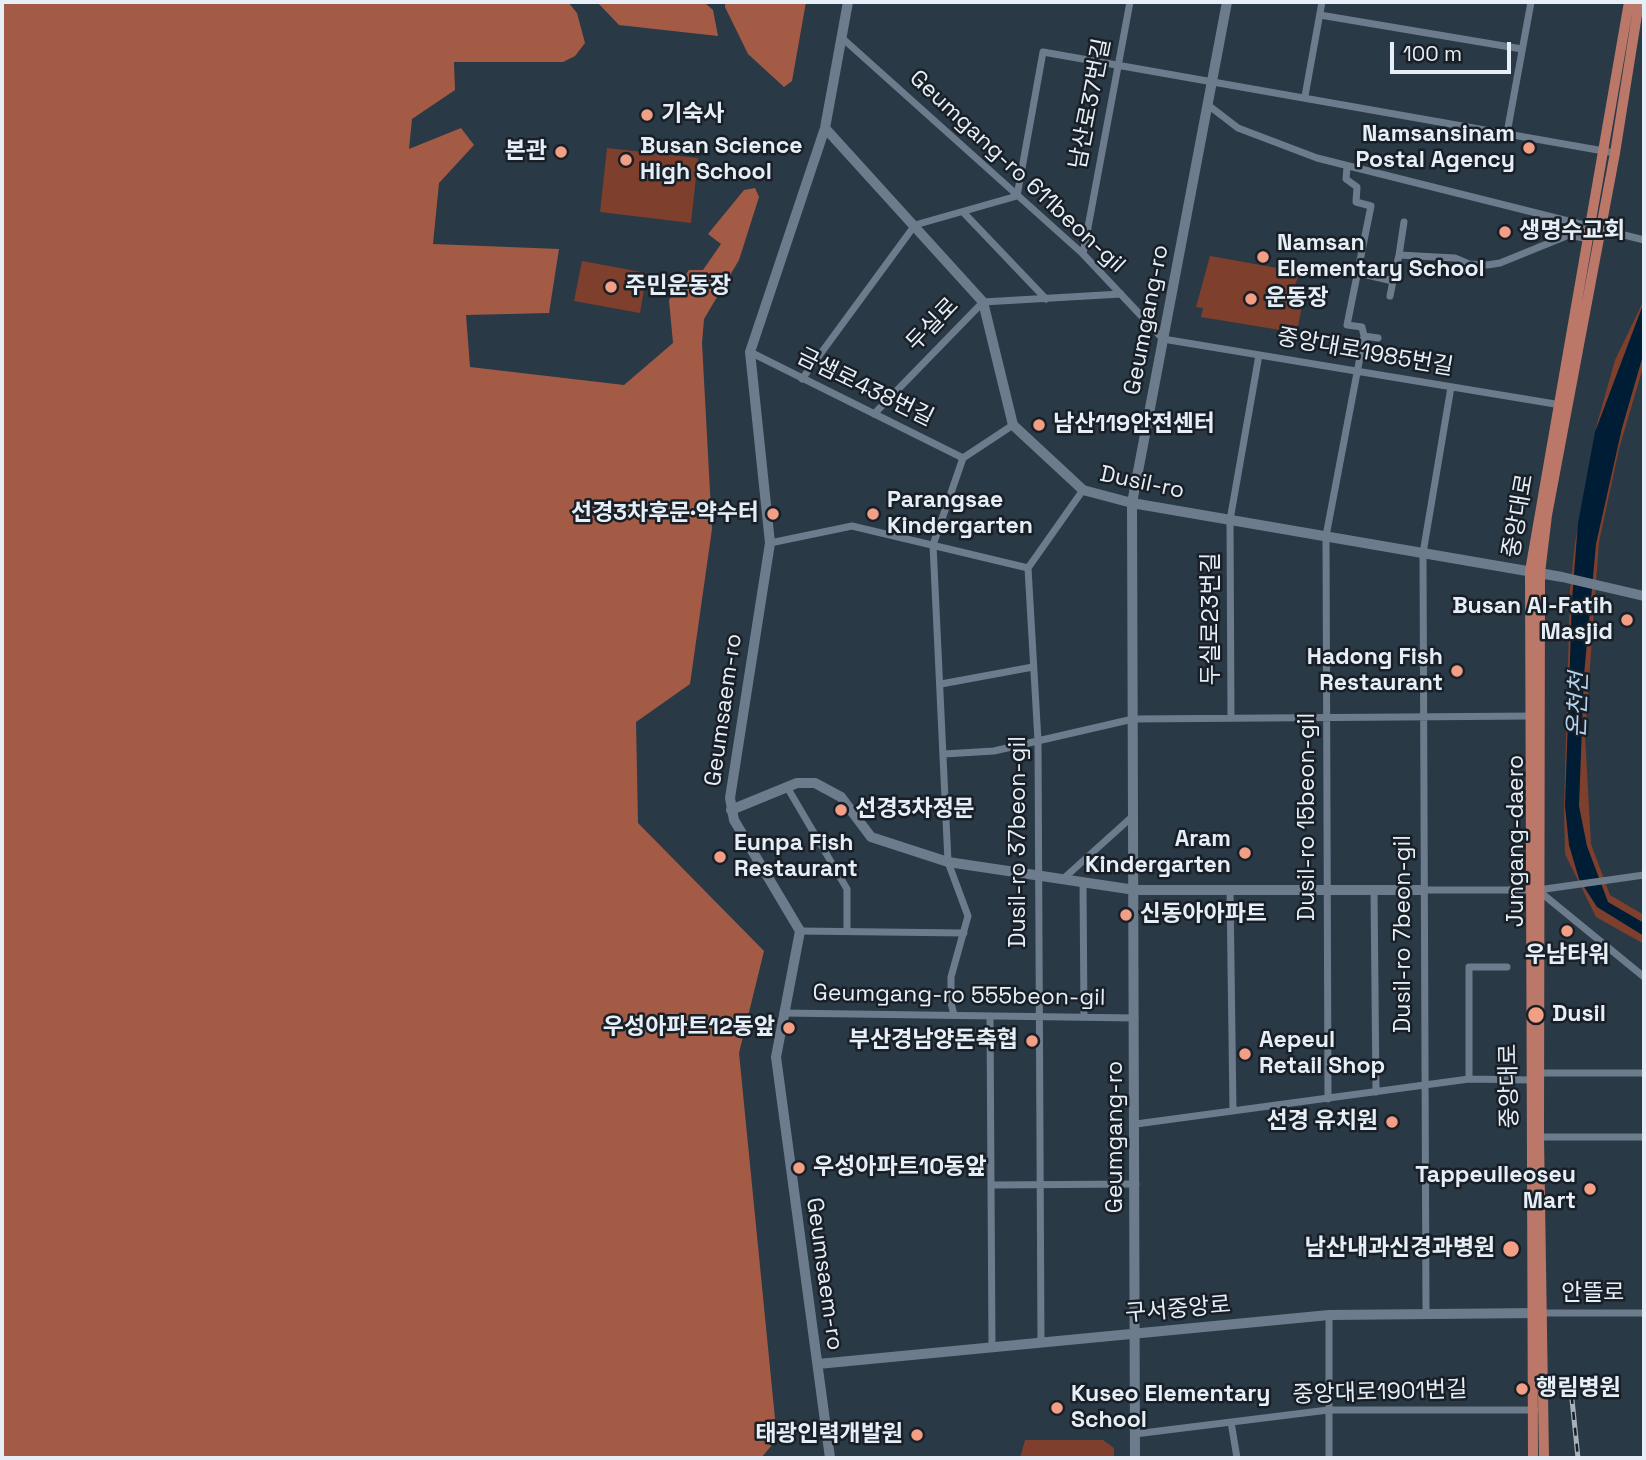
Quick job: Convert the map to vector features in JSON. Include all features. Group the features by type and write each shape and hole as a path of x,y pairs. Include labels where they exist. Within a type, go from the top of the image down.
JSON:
{"main road":[{"name":"Jungang-daero","path":"1610,152 1629,2"},
{"name":"Jungang-daero","path":"1544,1458 1539,1410 1539,1137 1535,1076 1535,572 1639,2"},
{"name":"중앙대로","path":"1535,572 1589,239 1596,227"},
{"name":"중앙대로","path":"1535,1076 1538,1313"},
{"name":"Jungang-daero","path":"1533,1458 1539,1410"}],"street":[{"name":"Geumsaem-ro","path":"830,1458 777,1070 777,1042 800,931 731,810 730,798 770,543 750,352 825,128 848,2"},
{"name":"남산로37번길","path":"1083,254 1130,2"},
{"name":"Geumgang-ro","path":"1135,1458 1132,503 1227,2"},
{"path":"1305,96 1322,2"},
{"path":"1507,133 1531,2"},
{"path":"1320,15 1522,49"},
{"name":"Geumgang-ro 611beon-gil","path":"841,37 1083,254 1163,339"},
{"path":"802,379 915,225 1017,196 1043,52 1305,96 1610,152"},
{"path":"1208,105 1238,128 1347,167 1644,240"},
{"path":"825,128 983,302 1013,425 963,458 933,545 948,862 968,916 950,977 954,1015"},
{"path":"1347,167 1346,179 1357,187 1356,202 1371,206 1348,325 1362,327 1364,336 1378,338"},
{"path":"963,212 1046,299"},
{"path":"1390,296 1404,222"},
{"path":"1399,255 1455,258 1469,264 1487,265 1500,263 1569,235 1589,239"},
{"path":"1358,273 1393,281"},
{"name":"두실로","path":"874,414 983,302 1121,294"},
{"name":"Dusil-ro 15beon-gil","path":"1328,1099 1326,536 1364,336"},
{"name":"중앙대로1985번길","path":"1163,339 1561,405"},
{"name":"금샘로438번길","path":"750,352 963,458"},
{"name":"두실로23번길","path":"1231,718 1230,520 1259,355"},
{"name":"Dusil-ro 7beon-gil","path":"1426,1314 1421,717 1423,553 1451,387"},
{"name":"Dusil-ro","path":"1013,425 1083,490 1132,503 1535,572 1644,596"},
{"path":"770,543 852,526 1028,568 1083,490"},
{"name":"Dusil-ro 37beon-gil","path":"1028,568 1038,741 1041,1343"},
{"path":"941,684 1032,667"},
{"path":"944,754 994,751 1133,719 1535,716"},
{"path":"731,810 787,787 815,783 841,797 871,837 948,862 1135,890 1534,890 1644,875"},
{"path":"787,787 847,888 847,932"},
{"path":"1063,879 1134,816"},
{"path":"1083,882 1084,1017"},
{"path":"1230,890 1233,1111"},
{"path":"1374,890 1376,1092"},
{"path":"1534,890 1644,977"},
{"path":"800,931 964,933"},
{"path":"1469,1079 1469,967 1507,967"},
{"name":"Geumgang-ro 555beon-gil","path":"783,1013 1135,1018"},
{"path":"990,1016 992,1348"},
{"path":"1136,1124 1469,1079 1644,1073"},
{"path":"1539,1137 1644,1137"},
{"path":"991,1185 1136,1184"},
{"name":"구서중앙로","path":"818,1364 1329,1315 1538,1313"},
{"name":"안뜰로","path":"1538,1313 1644,1313"},
{"path":"1329,1315 1329,1458"},
{"name":"중앙대로1901번길","path":"1135,1434 1328,1410 1539,1410"},
{"path":"1231,1422 1237,1458"}],"shaded area":[{"path":"2,2 568,2 577,13 585,43 575,56 563,62 454,62 455,90 412,119 409,149 461,128 474,145 439,183 433,244 559,249 549,313 466,315 470,367 624,385 673,343 669,300 689,270 703,270 721,244 708,234 744,190 755,188 759,197 739,260 704,319 702,343 712,529 690,684 636,722 638,823 764,951 739,1053 777,1439 761,1458 2,1458"},
{"path":"597,2 704,2 713,10 718,36 619,25"},
{"path":"725,2 806,2 792,81 784,87 748,54"},
{"path":"607,148 698,158 691,223 600,212"},
{"name":"운동장","path":"1210,256 1300,272 1295,285 1297,290 1305,292 1298,326 1281,324 1280,330 1201,317 1203,308 1196,307"},
{"name":"주민운동장","path":"582,261 647,273 640,313 574,301"},
{"name":"온천천","path":"1644,300 1644,364 1619,449 1599,542 1585,735 1591,844 1610,895 1644,915 1644,944 1596,917 1565,854 1564,810 1570,590 1575,543 1597,424 1615,360"},
{"path":"1025,1440 1103,1440 1114,1448 1114,1458 1020,1458"}],"water":[{"name":"온천천","path":"1644,302 1644,352 1622,428 1596,544 1584,675 1579,806 1587,846 1608,902 1644,923 1644,936 1597,907 1579,879 1569,845 1565,806 1572,600 1578,523 1595,432"}],"railway":[{"path":"1570,1380 1578,1458"}],"place":[{"name":"기숙사","path":"647,115"},
{"name":"Namsansinam Postal Agency","path":"1529,148"},
{"name":"본관","path":"561,152"},
{"name":"Busan Science High School","path":"626,160"},
{"name":"생명수교회","path":"1505,232"},
{"name":"Namsan Elementary School","path":"1263,257"},
{"name":"주민운동장","path":"611,287"},
{"name":"운동장","path":"1251,299"},
{"name":"남산119안전센터","path":"1039,425"},
{"name":"선경3차후문·약수터","path":"773,514"},
{"name":"Parangsae Kindergarten","path":"873,514"},
{"name":"Busan Al-Fatih Masjid","path":"1627,620"},
{"name":"Hadong Fish Restaurant","path":"1457,671"},
{"name":"선경3차정문","path":"841,810"},
{"name":"Aram Kindergarten","path":"1245,853"},
{"name":"Eunpa Fish Restaurant","path":"720,857"},
{"name":"신동아아파트","path":"1126,915"},
{"name":"우남타워","path":"1567,931"},
{"name":"Dusil","path":"1536,1015"},
{"name":"우성아파트12동앞","path":"789,1028"},
{"name":"부산경남양돈축협","path":"1032,1041"},
{"name":"Aepeul Retail Shop","path":"1245,1054"},
{"name":"선경 유치원","path":"1392,1122"},
{"name":"우성아파트10동앞","path":"799,1168"},
{"name":"Tappeulleoseu Mart","path":"1590,1189"},
{"name":"남산내과신경과병원","path":"1511,1249"},
{"name":"행림병원","path":"1522,1389"},
{"name":"Kuseo Elementary School","path":"1057,1408"},
{"name":"태광인력개발원","path":"917,1435"}]}
